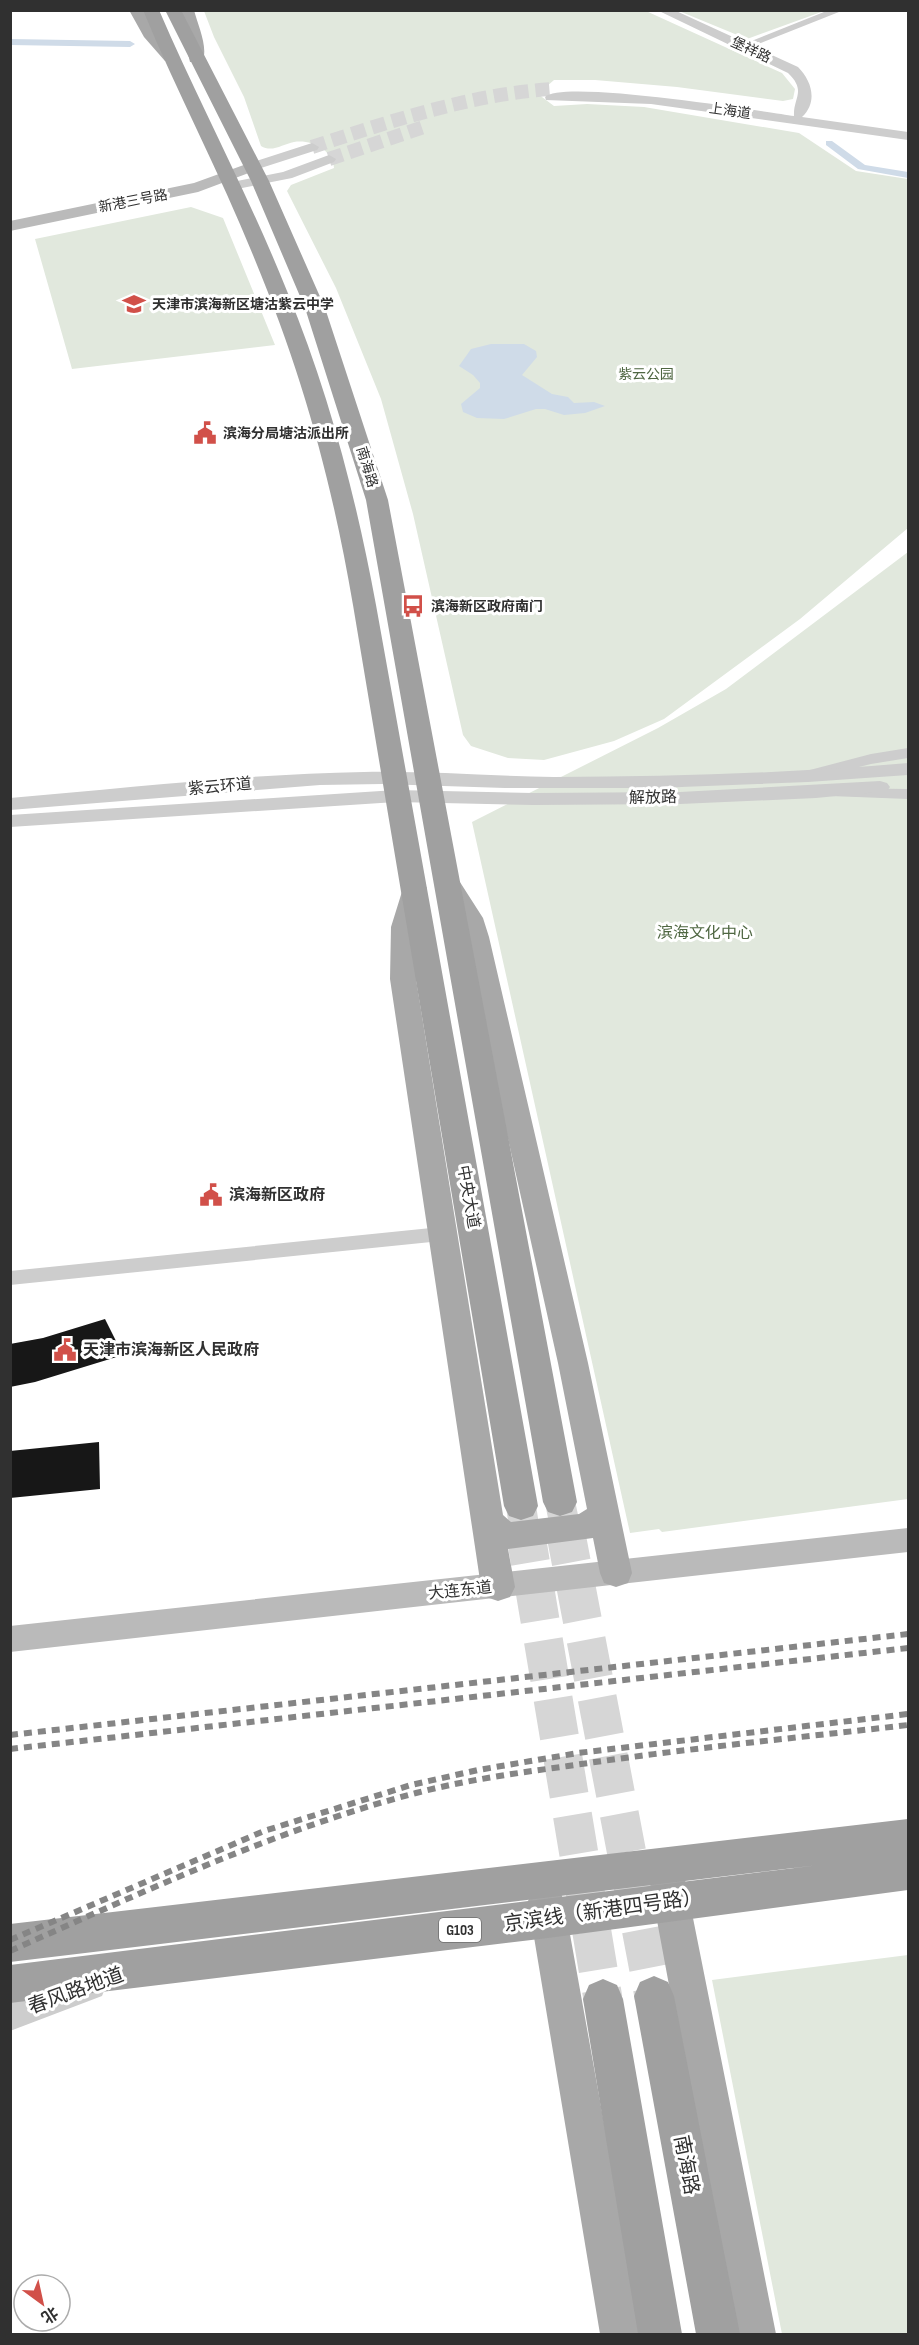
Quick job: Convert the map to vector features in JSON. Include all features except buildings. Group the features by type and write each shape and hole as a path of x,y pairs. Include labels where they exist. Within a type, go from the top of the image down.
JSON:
{"highway":[{"name":"南海路","path":"150,10 230,181 277,291 322,415 345,506 414,888"},
{"name":"南海路","path":"172,10 256,174 315,308 377,500 450,885"},
{"name":"中央大道","path":"450,885 499,1178 560,1502"},
{"name":"中央大道","path":"414,888 521,1506"},
{"name":"京滨线（新港四号路）","path":"10,1983 548,1919 668,1885 909,1837"},
{"name":"京滨线（新港四号路）","path":"10,1943 543,1881 668,1885 909,1872"},
{"name":"南海路","path":"654,1996 718,2334"},
{"path":"603,1999 660,2334"}],"main road":[{"path":"136,10 150,34 171,58"},
{"path":"186,10 195,41 196,59"},
{"name":"新港三号路","path":"10,231 256,174"},
{"name":"新港三号路","path":"10,226 230,181"},
{"path":"450,885 470,918 479,949 615,1566"},
{"path":"414,888 404,927 403,979 441,1234 497,1579"},
{"path":"487,1521 498,1531 510,1536 586,1527 604,1514"},
{"name":"大连东道","path":"10,1639 909,1528"},
{"name":"大连东道","path":"615,1566 909,1540"},
{"name":"大连东道","path":"10,1622 497,1579"},
{"path":"543,1881 621,2334"},
{"path":"668,1885 755,2334"}],"street":[{"name":"堡祥路","path":"663,10 793,70 801,77 806,88 799,114"},
{"path":"744,46 839,10"},
{"name":"上海道","path":"909,130 638,92 551,93 651,100 909,136"},
{"path":"256,174 312,147"},
{"path":"256,174 287,175 329,159"},
{"path":"806,775 871,759 909,753"},
{"name":"解放路","path":"431,787 501,782 581,782 806,775 909,769"},
{"name":"紫云环道","path":"10,804 308,780 395,787"},
{"name":"解放路","path":"395,787 431,787 625,799 816,792 909,784"},
{"name":"紫云环道","path":"10,821 395,787"},
{"path":"816,792 909,794"},
{"path":"10,1278 441,1234"},
{"name":"春风路地道","path":"10,2016 142,1967"}],"green space":[{"name":"紫云公园","path":"204,11 646,11 782,73 795,89 793,99 783,101 677,87 595,80 554,80 538,94 554,106 587,104 644,107 799,133 856,171 908,179 908,528 800,619 664,719 614,741 544,760 508,758 471,746 463,735 413,514 381,399 336,288 287,191 291,185 334,168 333,162 320,147 307,142 294,142 269,149 261,146 244,97 214,37"},
{"path":"679,11 824,11 747,39"},
{"path":"191,207 223,218 275,345 72,369 35,239"},
{"name":"滨海文化中心","path":"908,552 908,1499 662,1532 659,1529 630,1533 472,822 658,728 726,689"},
{"path":"908,1955 908,2334 782,2334 712,1980"}],"shaded area":[{"path":"491,344 524,344 536,351 537,357 522,375 552,394 568,397 574,403 594,402 605,406 585,413 564,415 545,409 536,409 504,419 477,418 463,412 461,404 480,388 480,383 473,375 459,366 471,349"}],"waterway":[{"path":"10,42 130,44"},
{"path":"829,143 862,167 908,175"}],"tunnel":[{"path":"312,147 430,110 490,97 551,89"},
{"path":"329,159 427,126"},
{"path":"560,1502 565,1526"},
{"path":"521,1506 524,1526"},
{"path":"524,1524 603,1999"},
{"path":"564,1524 654,1996"}],"railway":[{"path":"10,1735 908,1634"},
{"path":"10,1749 908,1648"},
{"path":"10,1940 264,1831 411,1785 478,1770 578,1753 908,1714"},
{"path":"10,1951 160,1885 261,1844 312,1825 416,1793 492,1777 610,1760 908,1725"}],"place":[{"name":"天津市滨海新区塘沽紫云中学","path":"134,304"},
{"name":"滨海分局塘沽派出所","path":"205,433"},
{"name":"滨海新区政府南门","path":"413,606"},
{"name":"滨海新区政府","path":"211,1195"},
{"name":"天津市滨海新区人民政府","path":"65,1350"}]}
